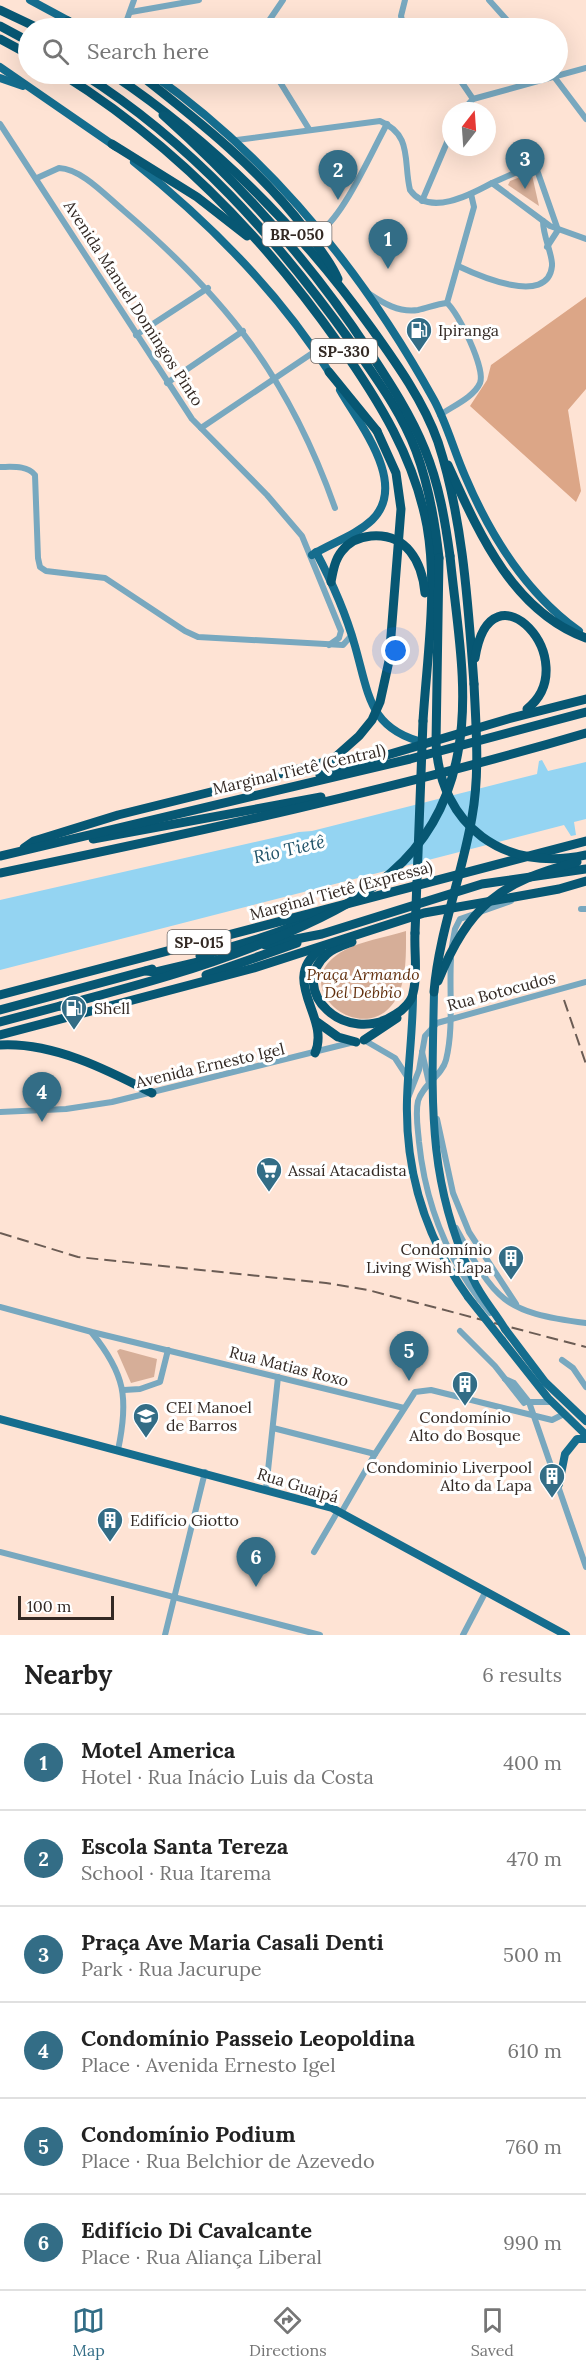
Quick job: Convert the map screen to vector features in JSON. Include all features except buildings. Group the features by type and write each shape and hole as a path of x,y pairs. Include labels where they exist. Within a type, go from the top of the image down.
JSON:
{"highway":[{"path":"0,10 18,19"},
{"path":"0,26 18,36"},
{"path":"0,39 18,49"},
{"name":"SP-330","path":"77,84 124,116 168,152 227,206 269,253 327,327 377,399 407,457 427,527 431,567 413,994"},
{"path":"98,84 140,113 210,173 256,220 324,305 379,383 406,428 427,485 439,558 436,743 438,771 446,795 468,826 511,852 545,859 586,855"},
{"path":"151,84 243,160 293,213 333,266 341,287"},
{"path":"0,1022 200,968 308,925 368,893 406,858 437,814 458,752 462,703 450,556 437,483 425,450 393,387 362,339 302,257 217,165 129,85"},
{"name":"BR-050","path":"129,85 176,118 234,169 299,236 341,287 397,364 437,441"},
{"path":"112,144 220,213 258,247 269,253"},
{"path":"19,852 34,841 118,815 333,760 359,736 372,720 380,702 389,661 401,509 396,473 377,431 329,372"},
{"path":"437,441 477,526 505,572 532,604 545,615 586,637"},
{"path":"434,992 440,947 472,817 478,751 462,556 453,503 437,441"},
{"path":"331,582 337,558 352,542 363,537 379,536 394,539 407,548 423,572 429,625"},
{"path":"473,670 479,640 483,632 495,621 524,616 535,620 551,631"},
{"path":"508,719 543,702 556,687"},
{"path":"290,788 326,773 508,719 586,699"},
{"name":"Marginal Tietê (Central)","path":"0,856 290,788 586,712"},
{"path":"0,873 244,822 368,792 586,733"},
{"path":"68,841 106,838 247,810 368,792"},
{"name":"Marginal Tietê (Expressa)","path":"0,995 586,841"},
{"path":"434,992 465,928 491,900 531,876 586,860"},
{"path":"186,986 194,979 322,934 482,884 586,869"},
{"path":"0,1035 186,986 441,909 546,891 586,881"},
{"path":"0,1010 146,970 275,931 304,921 314,912"},
{"path":"392,923 328,954 317,970 315,990 323,1007 330,1014 354,1025 380,1022 401,1011"},
{"path":"146,970 156,972 306,935 322,934"},
{"path":"315,1053 320,1035 317,1022 307,1001 304,976 310,959 328,944"},
{"path":"317,1022 338,1037 360,1041 389,1025 413,994"},
{"path":"0,1005 50,996"},
{"path":"0,1045 30,1046 60,1054 152,1093"}],"main road":[{"path":"30,0 60,18"},
{"path":"2,69 18,80"},
{"path":"0,78 33,90"},
{"path":"24,84 112,144 169,190 232,249 265,285 329,372 383,465 385,493 373,519 314,553 331,582 351,636 368,696 378,716 403,737 427,744"},
{"path":"165,84 237,140 321,231 368,292 441,415 476,499 517,570 557,615 586,637"},
{"path":"434,992 433,1132 436,1165 451,1223 474,1282 564,1414 586,1437"},
{"path":"413,994 407,1101 408,1149 418,1203 436,1248 468,1297 502,1340 555,1399 586,1421"},
{"name":"Rua Guaipá","path":"0,1419 317,1502 340,1512 566,1635"},
{"path":"559,1484 567,1450 577,1439 586,1437"}],"street":[{"path":"134,0 130,16 199,0"},
{"path":"271,18 283,0"},
{"path":"402,18 405,0"},
{"path":"489,0 505,18"},
{"path":"568,72 586,68"},
{"path":"281,84 309,129"},
{"path":"463,84 473,99"},
{"path":"470,102 473,99 523,84"},
{"path":"560,84 586,119"},
{"path":"237,140 369,122 387,124 402,137 410,190 422,201 438,203 471,194 521,169 532,167 540,176 548,206 558,230"},
{"name":"Avenida Manuel Domingos Pinto","path":"0,124 37,178 167,383 201,428 288,519 314,553 341,631 339,639 329,645"},
{"path":"321,231 331,224 387,124"},
{"path":"422,201 442,154"},
{"path":"37,178 59,168 78,175 145,229 208,288 243,331 276,378 318,463 335,508"},
{"path":"492,183 558,230 586,239"},
{"path":"447,303 474,207 471,194"},
{"path":"458,266 510,285 537,285 547,280 552,269 541,219 548,206"},
{"path":"547,247 558,230"},
{"path":"136,335 208,288"},
{"path":"368,292 386,305 402,310 417,310 447,303"},
{"path":"441,415 474,392 480,383 482,374 456,315 447,303"},
{"path":"167,383 243,331"},
{"path":"201,428 314,352"},
{"path":"0,467 22,468 35,475 38,558 42,569 105,578 185,632 198,637 343,645 351,636"},
{"path":"504,1329 479,1299 446,1246 431,1205 421,1162 417,1106 429,1082 441,1070 446,1060 450,961 456,923 470,913 546,891"},
{"name":"Rua Botocudos","path":"407,1101 416,1080 429,1030 437,1023 586,982"},
{"path":"360,1041 395,1058 408,1078"},
{"name":"Avenida Ernesto Igel","path":"0,1112 66,1109 152,1093 360,1041"},
{"path":"422,1052 449,1175 463,1217 477,1248 516,1304"},
{"path":"451,1223 483,1276 510,1305 545,1318 586,1323"},
{"name":"Rua Matias Roxo","path":"0,1307 92,1332 404,1408"},
{"path":"460,1331 505,1379 514,1383 526,1403 559,1484 586,1567"},
{"path":"92,1332 116,1365 124,1390 124,1422 118,1449"},
{"path":"124,1390 147,1387 160,1382 168,1350"},
{"path":"562,1360 573,1368 586,1387"},
{"path":"266,1489 279,1377"},
{"path":"314,1552 415,1392 423,1389 517,1409 552,1420 564,1414"},
{"path":"517,1409 526,1403 555,1399"},
{"path":"273,1428 375,1454"},
{"path":"165,1635 205,1473"},
{"path":"0,1552 174,1599 320,1635"},
{"path":"463,1635 486,1591"}],"green space":[{"path":"528,174 532,175 539,206 508,185 510,181"},
{"name":"Praça Armando Del Debbio","path":"406,931 405,966 400,992 383,1013 368,1019 353,1017 338,1010 327,1000 321,986 323,972 333,958 358,944"},
{"path":"120,1349 157,1359 154,1377 131,1383 117,1351"}],"shaded area":[{"path":"586,297 586,389 568,410 581,491 576,502 470,406 487,380 491,365"}],"water":[{"name":"Rio Tietê","path":"542,760 548,771 586,762 586,819 574,822 576,835 571,836 564,825 0,970 0,900 299,832 312,831 537,774 539,761"}],"railway":[{"path":"564,1000 586,1064"},
{"path":"0,1233 78,1257 326,1283 368,1290 586,1347"}],"place":[{"name":"Praça Ave Maria Casali Denti","path":"525,189"},
{"name":"Escola Santa Tereza","path":"338,200"},
{"name":"Motel America","path":"388,269"},
{"name":"Ipiranga","path":"419,353"},
{"name":"Shell","path":"74,1031"},
{"name":"Condomínio Passeio Leopoldina","path":"42,1122"},
{"name":"Assaí Atacadista","path":"269,1193"},
{"name":"Condomínio Living Wish Lapa","path":"511,1281"},
{"name":"Condomínio Podium","path":"409,1381"},
{"name":"Condomínio Alto do Bosque","path":"465,1407"},
{"name":"CEI Manoel de Barros","path":"146,1439"},
{"name":"Condominio Liverpool Alto da Lapa","path":"552,1499"},
{"name":"Edifício Giotto","path":"110,1543"},
{"name":"Edifício Di Cavalcante","path":"256,1587"}]}
